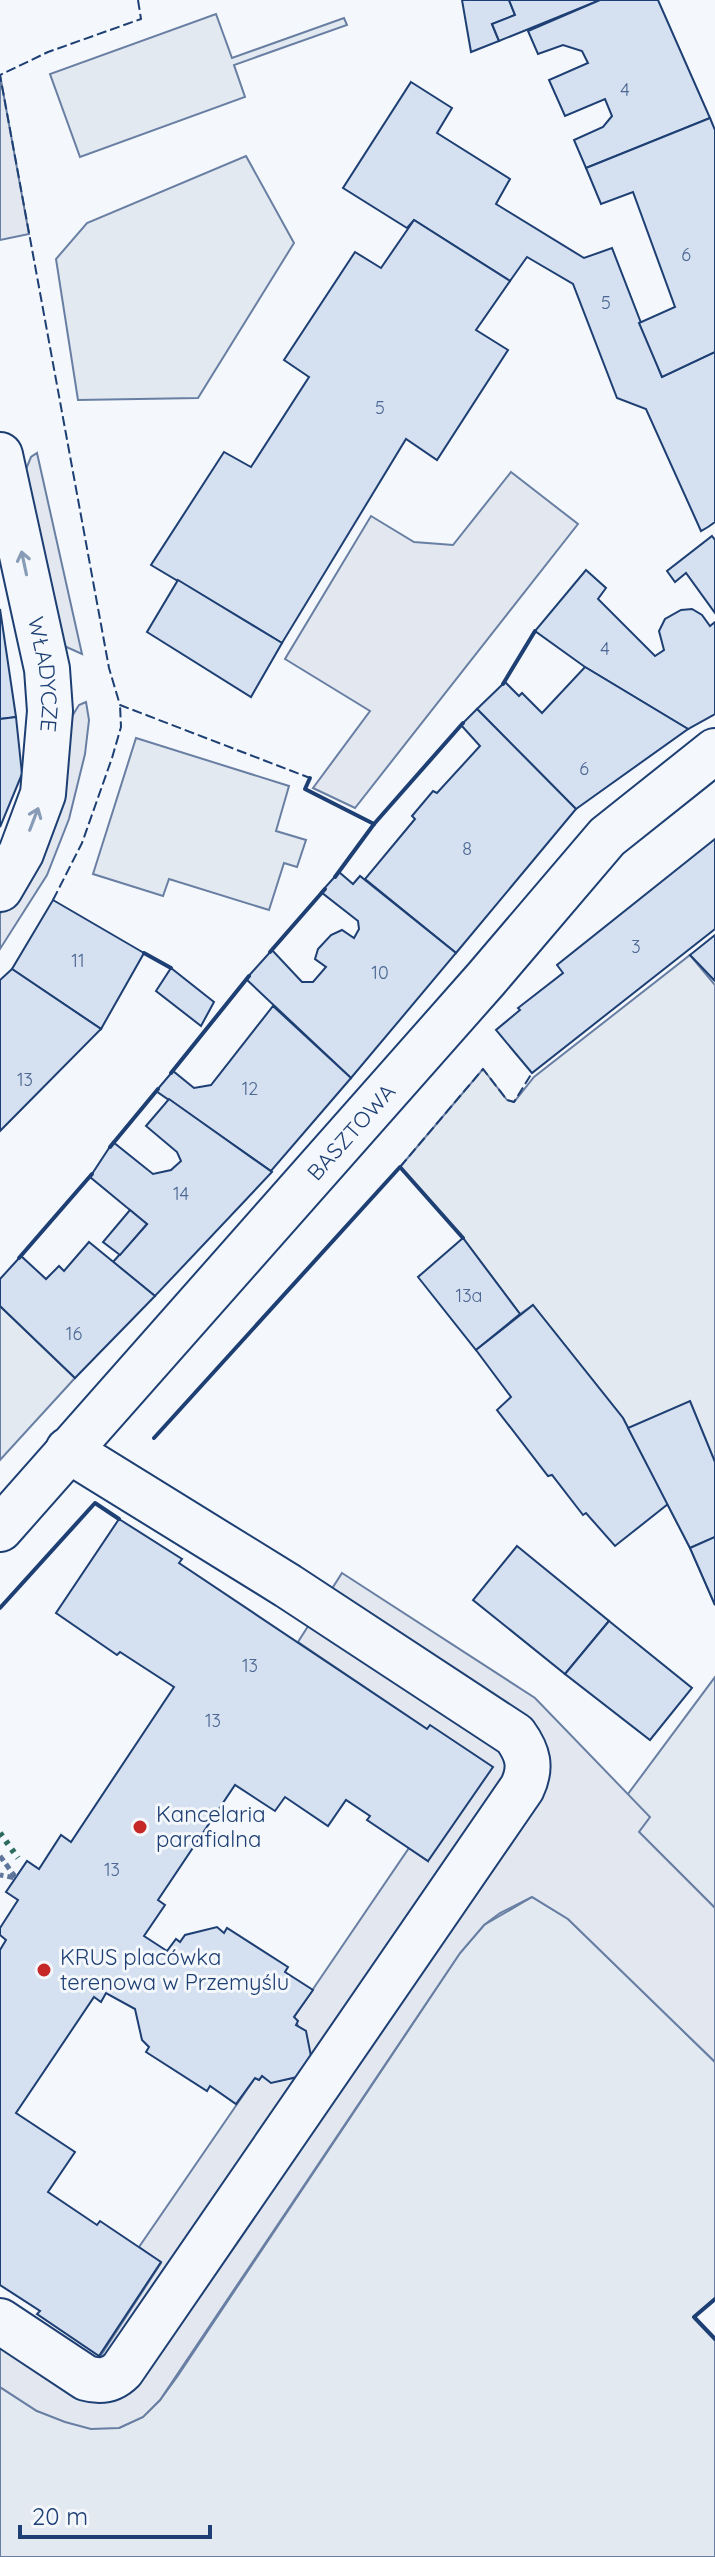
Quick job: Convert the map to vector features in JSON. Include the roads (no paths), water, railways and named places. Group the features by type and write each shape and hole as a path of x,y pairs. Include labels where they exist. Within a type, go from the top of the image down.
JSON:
{"street":[{"name":"WŁADYCZE","path":"0,455 47,669 50,711 43,794 21,853 0,889"},
{"name":"BASZTOWA","path":"0,1529 486,979 607,837 715,751"},
{"path":"0,2321 86,2378 107,2380 122,2370 528,1775 529,1759 515,1735 288,1586 68,1450"}],"place":[{"name":"Kancelaria parafialna","path":"140,1827"},
{"name":"KRUS placówka terenowa w Przemyślu","path":"44,1970"}]}
